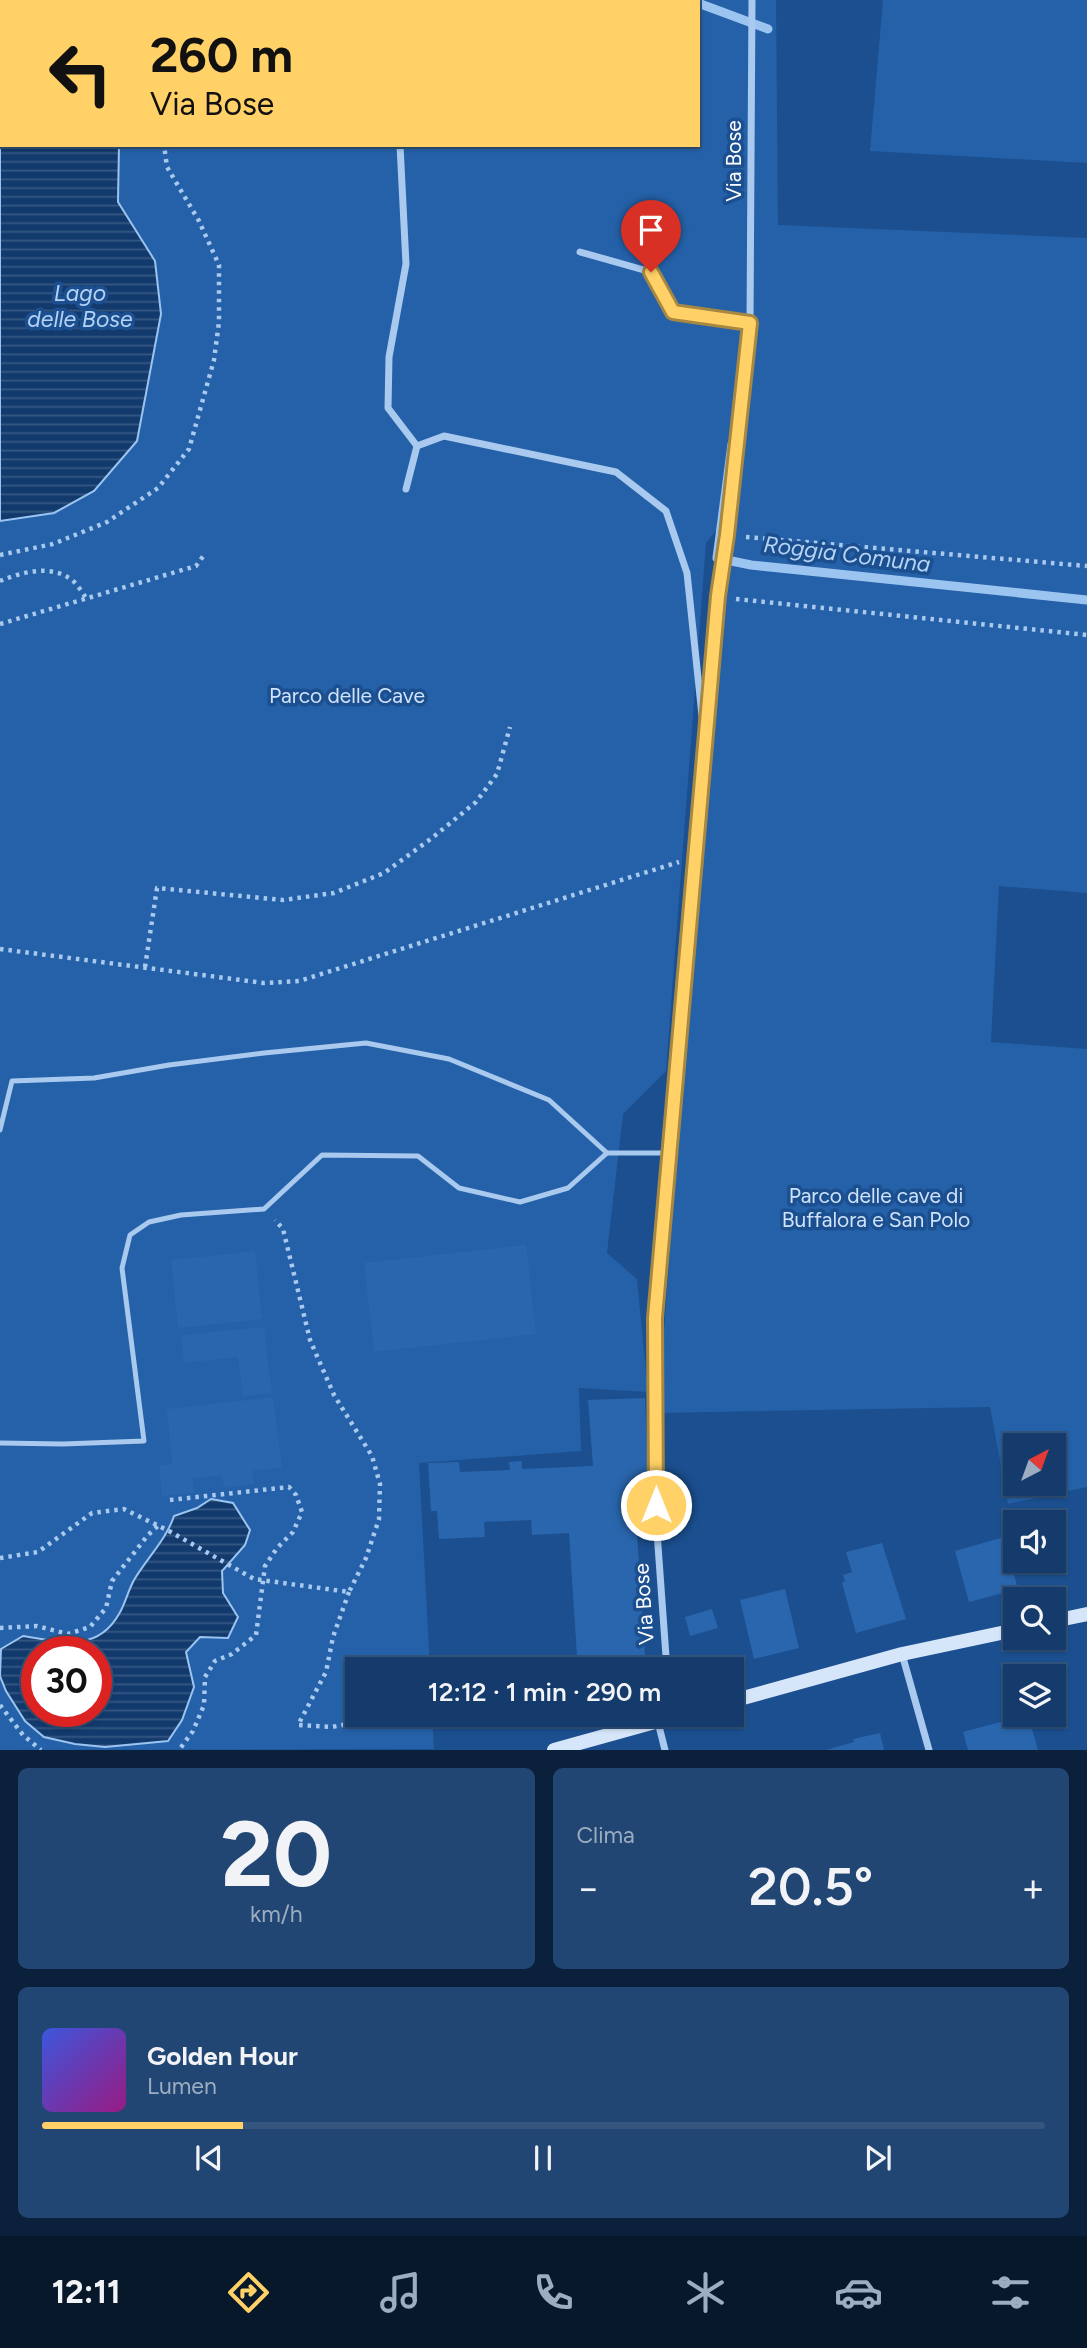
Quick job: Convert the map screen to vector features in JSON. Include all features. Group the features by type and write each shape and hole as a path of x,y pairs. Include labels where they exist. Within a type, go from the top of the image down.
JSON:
{"street":[{"name":"Via Bose","path":"666,1657 657,1532 655,1318 718,596 750,323 752,0"},
{"path":"400,147 406,264 389,358 388,408 417,446"},
{"path":"580,252 651,272 673,312 750,323"},
{"path":"417,446 444,436 616,472 666,511 687,573 705,742"},
{"path":"406,489 417,446"},
{"path":"1066,1618 1087,1614"},
{"path":"744,1698 902,1654 1003,1633"},
{"path":"902,1654 929,1749"},
{"path":"554,1749 639,1727"},
{"path":"659,1727 665,1749"}],"lane":[{"path":"0,1130 12,1081 94,1078 169,1065 366,1043 449,1059 549,1100 607,1153"},
{"path":"0,1443 144,1441 122,1268 130,1235 149,1222 181,1215 264,1209 322,1155 418,1156 459,1188 520,1202 568,1188 607,1153 669,1153"}],"path":[{"path":"0,555 52,544 107,523 158,488 189,449 214,360 219,321 219,265 199,222 167,167 164,147"},
{"path":"727,535 1087,566"},
{"path":"0,624 196,566 204,555"},
{"path":"0,581 23,572 54,572 72,580 86,598"},
{"path":"718,596 1087,635"},
{"path":"145,967 157,888 283,900 334,893 384,873 476,802 497,774 510,727"},
{"path":"0,949 264,983 299,981 682,860 694,859"},
{"path":"264,1209 283,1229 310,1340 334,1395 372,1456 380,1484 379,1520 333,1637 326,1672 298,1725 332,1727 345,1724"},
{"path":"170,1500 289,1487 296,1495 302,1512 293,1532 264,1566 256,1635 232,1654 215,1661 205,1677 204,1704 187,1742 179,1749"},
{"path":"0,1558 38,1552 92,1513 124,1509 254,1579 349,1592"},
{"path":"0,1629 37,1626 68,1634 90,1627 106,1608 113,1581 158,1525"},
{"path":"0,1705 23,1735 41,1749"}],"green space":[{"name":"Parco delle Cave","path":"700,0 776,0 778,225 1087,238 1087,893 999,886 991,1042 1087,1049 1087,1487 1066,1492 1066,1433 1003,1433 1003,1477 990,1407 658,1413 684,1057 724,586 732,552 746,442 730,438 723,522 706,543 666,1071 623,1114 607,1253 637,1279 648,1392 579,1388 581,1451 419,1463 429,1657 345,1657 345,1727 433,1727 434,1749 0,1750 0,147 700,147"},
{"path":"883,0 1087,0 1087,163 870,151"},
{"name":"Parco delle Cave","path":"1007,1496 1045,1496 1008,1504"}],"water":[{"name":"Lago delle Bose","path":"0,147 119,147 118,202 155,261 161,314 137,441 94,491 54,513 0,521"},
{"path":"211,1499 233,1503 250,1530 245,1545 222,1571 223,1593 238,1617 228,1638 200,1637 186,1652 194,1687 182,1720 168,1741 105,1747 44,1737 32,1727 112,1727 112,1636 98,1636 119,1614 134,1580 171,1525 174,1516 197,1508"},
{"path":"21,1637 21,1715 0,1676 1,1649"}],"building":[{"path":"526,1245 536,1334 374,1352 364,1263"},
{"path":"255,1251 262,1319 178,1328 171,1260"},
{"path":"264,1327 272,1393 243,1396 238,1357 184,1363 181,1335"},
{"path":"273,1397 282,1467 253,1471 254,1484 224,1488 222,1475 193,1478 194,1493 162,1496 159,1465 172,1464 167,1409"},
{"path":"645,1398 649,1504 635,1505 645,1657 573,1657 577,1656 569,1533 532,1535 531,1520 484,1522 485,1537 439,1539 437,1511 431,1511 428,1463 459,1462 460,1472 510,1470 509,1462 522,1461 522,1469 593,1466 588,1400"},
{"path":"1003,1537 1003,1573 1014,1573 1017,1587 1003,1587 1003,1593 969,1602 955,1551"},
{"path":"882,1543 906,1619 856,1633 842,1583 845,1581 843,1575 852,1572 846,1552"},
{"path":"785,1589 799,1648 754,1659 740,1600"},
{"path":"712,1609 718,1628 690,1636 685,1617"},
{"path":"1003,1722 1003,1727 1031,1727 1038,1750 968,1750 963,1732"},
{"path":"880,1733 884,1750 826,1750 854,1742 853,1739"}],"waterway":[{"name":"Roggia Comuna","path":"700,4 768,29"},
{"name":"Roggia Comuna","path":"732,444 717,558 751,565 1087,600"}],"route":[{"path":"651,272 673,312 750,323 718,596 655,1318 656,1505"}],"park label":[{"name":"Parco delle cave di Buffalora e San Polo","path":"876,1208"}]}
